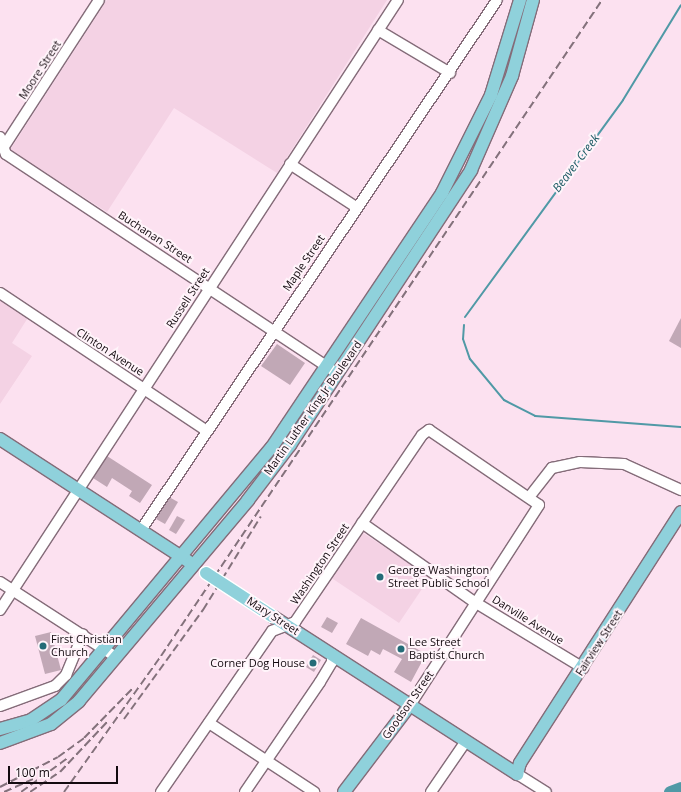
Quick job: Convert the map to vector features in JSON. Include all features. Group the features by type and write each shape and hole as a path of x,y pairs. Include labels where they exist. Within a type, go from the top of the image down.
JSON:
{"main road":[{"name":"Martin Luther King Jr Boulevard","path":"0,728 31,720 53,707 105,649 183,557 272,447 429,215 463,154 491,95 520,0"},
{"name":"Martin Luther King Jr Boulevard","path":"0,743 51,724 79,701 248,500 338,374 471,170 512,76 533,0"},
{"name":"Mary Street","path":"0,439 518,774"},
{"name":"Fairview Street","path":"518,774 520,763 583,668 681,512"},
{"name":"Goodson Street","path":"344,792 410,705"}],"street":[{"name":"Moore Street","path":"2,145 99,0"},
{"name":"Russell Street","path":"0,610 77,489 398,0"},
{"name":"Maple Street","path":"141,530 356,207 450,73 490,12 496,0"},
{"path":"378,30 450,73"},
{"name":"Buchanan Street","path":"2,145 6,154 210,287 338,374"},
{"path":"290,164 356,207"},
{"name":"Clinton Avenue","path":"0,293 207,431"},
{"name":"Washington Street","path":"161,792 272,631 295,622 425,431 442,438 530,496"},
{"path":"530,496 552,468 595,462 636,468 681,490"},
{"name":"Goodson Street","path":"410,705 538,507 539,502 530,496"},
{"name":"Danville Avenue","path":"362,523 476,603 583,668"},
{"path":"0,582 83,634 116,657"},
{"path":"0,706 49,690 63,680 83,634"},
{"path":"245,792 320,682 332,662 332,654"},
{"path":"209,723 314,792"},
{"path":"430,792 466,741"},
{"name":"Mary Street","path":"518,774 546,792"}],"shaded area":[{"path":"107,0 387,0 277,173 174,108 107,212 10,150"},
{"path":"0,297 29,316 12,343 32,356 0,404"},
{"name":"George Washington Street Public School","path":"360,531 430,577 399,623 330,577"}],"building":[{"path":"681,318 681,348 669,341"},
{"path":"277,344 305,363 290,385 261,366"},
{"path":"107,456 152,485 140,503 129,496 132,491 112,478 107,487 93,478"},
{"path":"169,497 178,502 165,524 156,519"},
{"path":"177,516 185,520 176,534 169,530"},
{"path":"327,617 338,623 332,633 321,627"},
{"name":"Lee Street Baptist Church","path":"361,618 426,654 411,682 394,672 402,659 383,649 380,655 371,650 368,656 346,644"},
{"path":"51,632 61,670 45,674 35,636"},
{"name":"Corner Dog House","path":"313,655 321,660 314,672 306,667"}],"waterway":[{"name":"Beaver Creek","path":"465,317 623,100 681,5"},
{"name":"Beaver Creek","path":"464,325 463,339 470,359 504,400 535,416 681,427"},
{"name":"Beaver Creek","path":"670,792 681,788"}],"railway":[{"path":"64,792 161,656 602,0"},
{"path":"124,719 203,610 261,516"},
{"path":"0,787 58,757 84,738 132,689"},
{"path":"30,792 60,772 107,722"},
{"path":"21,792 69,757"},
{"path":"4,792 35,778"}],"place":[{"name":"George Washington Street Public School","path":"380,577"},
{"name":"First Christian Church","path":"43,646"},
{"name":"Lee Street Baptist Church","path":"401,649"},
{"name":"Corner Dog House","path":"313,663"}]}
